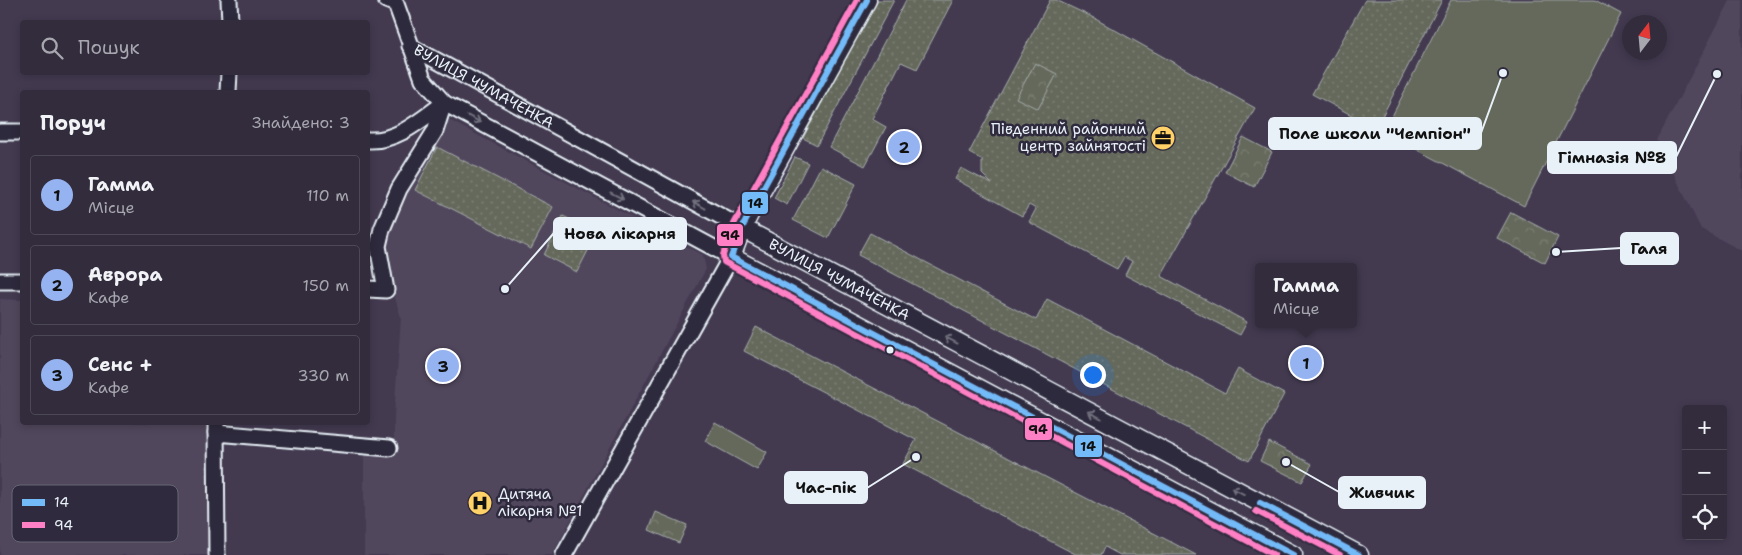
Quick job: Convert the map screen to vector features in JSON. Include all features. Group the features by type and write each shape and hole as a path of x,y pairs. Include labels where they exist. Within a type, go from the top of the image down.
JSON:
{"street":[{"path":"229,0 230,20"},
{"path":"386,0 396,4 410,46"},
{"path":"564,555 731,257 742,228 867,0"},
{"name":"ВУЛИЦЯ ЧУМАЧЕНКА","path":"410,46 423,79 444,103 1293,555"},
{"name":"ВУЛИЦЯ ЧУМАЧЕНКА","path":"410,46 742,228 1359,555"},
{"path":"228,90 229,75"},
{"path":"370,140 382,140 397,135 444,103"},
{"path":"370,289 386,290 378,246 382,229 398,189 435,130 444,103"},
{"path":"0,132 20,132"},
{"path":"0,281 20,281"},
{"path":"217,555 216,428 389,448"}],"shaded area":[{"path":"1729,0 1742,0 1742,251 1701,229 1657,140"},
{"path":"449,120 703,255 706,269 552,555 364,555 364,448 394,450 394,415 401,318 383,258 397,202"},
{"path":"0,299 20,300 20,425 208,425 208,555 0,555"}],"green space":[{"path":"877,0 894,0 817,145 803,138"},
{"path":"906,0 953,0 917,69 901,62 872,119 886,127 865,166 829,147"},
{"path":"1050,0 1056,0 1090,16 1255,108 1161,276 1247,322 1240,335 1125,275 1132,261 1124,257 1117,269 1029,222 1036,209 1029,205 1022,216 955,179 961,168 992,184 982,174 982,160 969,153"},
{"path":"1365,0 1442,0 1376,128 1312,94"},
{"path":"1451,0 1595,0 1621,14 1524,206 1384,132"},
{"path":"1035,63 1057,74 1038,109 1016,98"},
{"path":"1243,137 1272,152 1254,187 1225,172"},
{"path":"437,147 553,207 531,249 415,190"},
{"path":"795,157 808,163 787,205 774,198"},
{"path":"821,166 856,184 828,238 793,220"},
{"path":"1511,212 1558,237 1545,263 1497,238"},
{"path":"563,216 597,233 577,272 544,255"},
{"path":"870,233 1036,320 1047,299 1225,393 1238,369 1284,394 1249,461 858,255"},
{"path":"756,327 1196,555 1120,555 1105,547 1101,555 1075,554 903,464 916,440 744,351"},
{"path":"715,422 767,452 757,470 705,441"},
{"path":"1269,442 1312,464 1302,482 1260,461"},
{"path":"656,512 687,525 679,543 649,530"}],"transit line":[{"name":"94","path":"857,0 734,224 723,255 724,262 1274,555"},
{"name":"14","path":"867,0 756,201 742,228 731,257 1293,555"},
{"name":"14","path":"1260,503 1359,555"},
{"name":"94","path":"1256,511 1340,555"}],"place":[{"name":"Поле школи \"Чемпіон\"","path":"1503,73"},
{"name":"Гімназія №8","path":"1717,74"},
{"name":"Південний районний центр зайнятості","path":"1163,138"},
{"name":"Аврора","path":"904,147"},
{"name":"Галя","path":"1556,252"},
{"name":"Нова лікарня","path":"505,289"},
{"name":"Гамма","path":"1306,363"},
{"name":"Сенс +","path":"443,366"},
{"name":"Час-пік","path":"916,457"},
{"name":"Живчик","path":"1286,462"},
{"name":"Дитяча лікарня №1","path":"480,503"}]}
